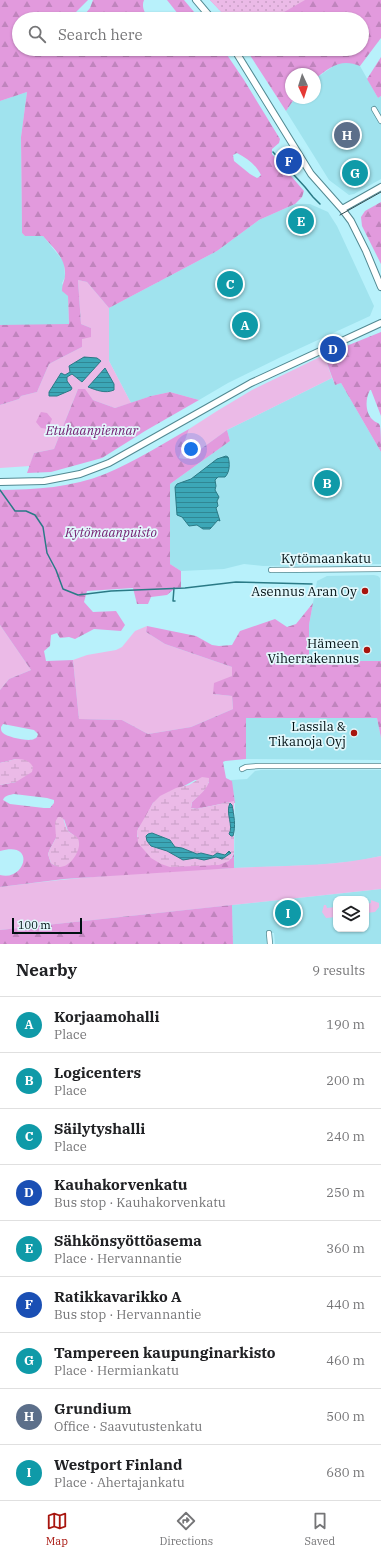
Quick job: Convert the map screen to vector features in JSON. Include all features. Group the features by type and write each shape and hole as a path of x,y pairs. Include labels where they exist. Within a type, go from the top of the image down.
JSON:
{"street":[{"path":"196,0 206,12"},
{"path":"238,56 311,174 342,209 358,234 381,287"},
{"path":"374,109 381,121"},
{"path":"342,209 381,186"},
{"path":"0,482 44,481 72,476 109,463 251,383 381,323"},
{"name":"Kytömaankatu","path":"271,570 381,569"},
{"path":"242,769 250,766 381,766"},
{"path":"269,933 270,944"}],"shaded area":[{"path":"343,62 360,66 378,98 381,96 381,179 354,194 349,195 329,180 286,111 291,104 321,104 321,75 335,65"},
{"path":"27,92 21,137 22,233 25,236 43,236 64,262 65,277 62,283 68,296 69,325 0,325 0,101"},
{"path":"295,204 310,204 328,212 337,226 374,306 370,316 228,383 199,400 170,392 151,396 131,403 109,361 109,308 217,251 259,220"},
{"path":"84,357 97,358 101,361 82,382 72,374 67,377 67,381 72,388 71,390 57,396 49,396 49,392 61,373 65,375 70,372 69,366"},
{"path":"105,368 114,384 114,390 104,392 88,387"},
{"path":"332,378 335,385 341,383 381,452 381,564 263,566 244,564 224,569 181,571 170,564 170,484 230,441 227,430"},
{"path":"226,456 228,457 229,462 228,473 225,477 218,477 215,480 215,490 219,497 217,501 218,506 216,508 220,521 218,520 210,529 203,529 197,525 189,526 182,517 177,515 175,487 177,484 191,479 217,459"},
{"path":"374,575 380,578 381,661 309,661 309,625 317,581 327,576"},
{"path":"246,717 377,718 381,738 381,760 246,759"},
{"path":"381,770 381,856 357,861 317,865 234,868 235,803 231,780 247,779 255,771"},
{"path":"230,803 232,805 234,820 233,836 229,834 231,827 228,811"},
{"path":"152,833 170,840 175,847 197,854 201,853 213,856 217,853 225,855 229,851 231,853 222,859 216,857 204,860 195,858 183,860 167,851 151,846 147,841 146,836"},
{"path":"381,889 381,944 275,944 274,933 268,933 269,944 233,944 232,905"}],"green space":[{"path":"0,0 88,0 76,12 12,12 12,56 228,56 280,139 279,143 272,149 272,154 304,191 302,197 295,204 259,220 217,251 109,308 87,282 78,280 81,324 91,328 91,337 82,339 82,347 49,364 37,392 21,396 19,399 0,405 0,325 69,324 68,296 62,291 62,286 65,279 65,269 61,258 43,236 25,236 22,233 21,137 27,92 0,101","holes":["237,153 251,162 261,175 257,178 234,161 233,155"]},
{"path":"93,0 144,0 143,8 145,12 87,12"},
{"path":"167,0 184,0 194,12 176,12"},
{"path":"210,0 381,0 381,38 369,54 369,12 221,12"},
{"path":"210,0 305,0 284,12 221,12"},
{"path":"251,56 368,56 360,66 341,63 321,75 321,68 285,68 285,104 291,104 286,111"},
{"path":"381,57 381,96 378,98 367,79"},
{"path":"381,202 381,264 362,226 361,217 365,211"},
{"path":"78,280 87,282 109,308 109,361 131,403 115,408 93,400 84,389 78,389 54,449 34,453 30,466 0,468 0,405 19,399 21,396 37,392 49,364 82,347 82,339 91,328 81,324"},
{"path":"381,332 381,416 371,390 367,398 367,410 370,417 380,426 381,452 341,383 335,385 324,355"},
{"path":"324,355 332,378 227,430 187,459 179,458 189,429 252,390"},
{"name":"Etuhaanpiennar","path":"78,389 85,389 93,400 115,408 151,396 170,392 199,400 102,458 51,472 27,473 34,453 54,449"},
{"path":"41,412 47,413 52,419 48,429 41,428 36,422"},
{"name":"Kytömaanpuisto","path":"189,429 179,458 187,459 227,430 230,441 170,484 170,564 181,571 181,589 174,589 167,595 151,597 148,604 137,604 133,588 87,591 84,602 93,612 116,611 125,625 121,631 94,629 75,639 69,637 60,638 57,633 51,635 50,646 44,651 46,661 73,660 79,719 122,720 148,734 191,727 233,709 232,696 213,694 214,683 232,676 232,667 165,644 146,632 147,626 196,636 212,645 232,645 240,631 275,619 287,627 296,624 313,603 309,625 309,661 381,661 381,738 377,718 246,718 246,759 223,762 226,778 232,781 235,803 230,802 197,809 191,808 192,802 204,790 209,782 195,780 153,803 138,829 137,837 231,859 234,853 234,868 64,879 0,887 0,875 9,876 16,873 21,868 23,856 19,851 12,849 0,851 0,785 16,782 16,759 0,763 0,690 9,679 31,670 0,625 0,490 54,487 93,478 127,464","holes":["3,724 34,730 38,734 36,738 31,740 5,735 1,730","14,794 47,798 54,800 54,803 50,808 10,804 3,800 6,796","64,819 68,831 76,837 56,866 51,863 48,854 56,838 56,829"]},
{"path":"0,625 31,670 9,679 0,690"},
{"path":"147,626 146,632 165,644 232,667 232,676 213,694 232,696 233,709 191,727 148,734 122,720 79,719 73,660 87,655 116,650 122,647 135,631"},
{"path":"16,759 28,761 33,767 32,772 16,782 0,785 0,763"},
{"path":"202,777 209,778 208,785 192,802 191,808 197,809 234,801 234,853 229,861 219,865 170,867 151,858 138,843 137,831 153,803 160,796 176,788 189,785","holes":["152,833 170,840 175,847 194,853 213,856 216,854 226,855 230,851 231,853 222,859 216,857 204,860 195,858 183,860 167,851 151,846 147,841"]},
{"path":"58,817 62,817 69,832 77,837 79,841 78,851 74,858 67,865 60,867 51,863 48,854 56,838 55,822"},
{"path":"381,856 381,889 0,930 0,887 87,877 204,869 326,864 363,860"},
{"path":"371,900 379,903 379,907 375,912 369,913 369,903 371,903"},
{"path":"232,905 233,944 0,944 0,930"},
{"path":"324,905 326,905 327,908 333,907 333,917 326,918 322,912"}],"waterway":[{"path":"273,152 320,204"},
{"path":"0,490 15,511 26,511 35,515 43,527 47,553 56,570 63,589 78,595 111,591 185,588 236,582 312,584"},
{"path":"174,588 173,601 175,601"}],"tram line":[{"path":"340,215 381,192"}],"place":[{"name":"Grundium","path":"347,135"},
{"name":"Ratikkavarikko A","path":"289,161"},
{"name":"Tampereen kaupunginarkisto","path":"355,173"},
{"name":"Sähkönsyöttöasema","path":"301,221"},
{"name":"Säilytyshalli","path":"230,284"},
{"name":"Korjaamohalli","path":"245,325"},
{"name":"Kauhakorvenkatu","path":"333,349"},
{"name":"Logicenters","path":"327,483"},
{"name":"Asennus Aran Oy","path":"365,591"},
{"name":"Hämeen Viherrakennus","path":"367,650"},
{"name":"Lassila & Tikanoja Oyj","path":"354,733"},
{"name":"Westport Finland","path":"288,913"}]}
